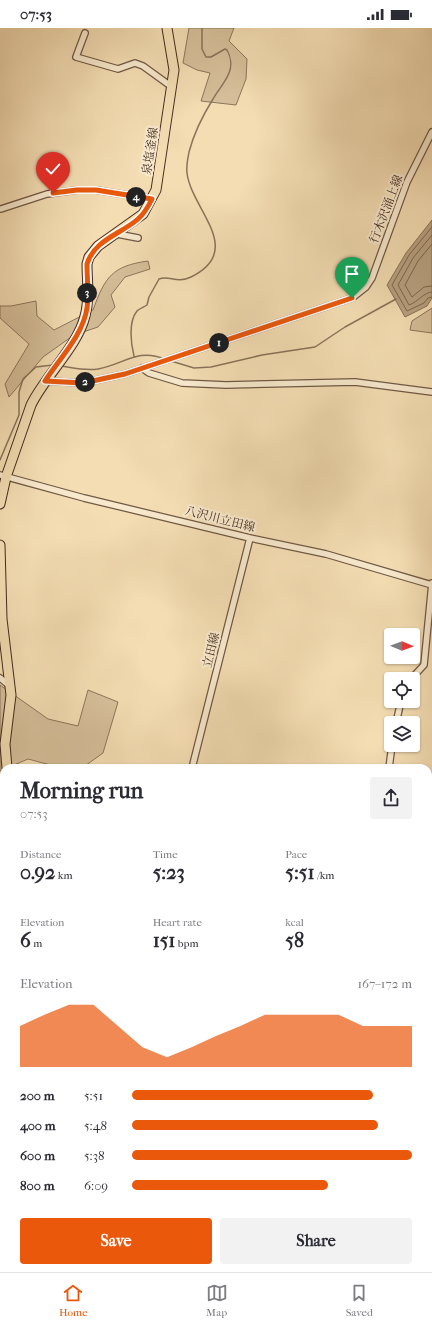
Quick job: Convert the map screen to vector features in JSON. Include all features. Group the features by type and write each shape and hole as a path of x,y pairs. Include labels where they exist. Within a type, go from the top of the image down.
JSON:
{"main road":[{"name":"泉塩釜線","path":"45,381 73,341 85,318 87,307 87,264 89,257 98,246 137,220 148,208 152,199 159,173 172,87 173,63 167,28"},
{"path":"0,504 3,476 31,405 45,381"},
{"path":"0,545 0,591 2,620 10,686 9,716 5,744 7,764"}],"street":[{"path":"85,33 76,57 118,69 135,63 143,66 172,87"},
{"name":"行木沢涌上線","path":"45,381 83,383 165,362 343,302 360,293 372,278 407,182 432,132"},
{"path":"1,209 48,194 77,190 96,190 152,199"},
{"path":"117,234 138,238"},
{"path":"142,368 149,373 182,383 226,385 355,382 432,392"},
{"name":"八沢川立田線","path":"3,476 84,498 250,538 326,554 432,584"},
{"name":"立田線","path":"193,764 250,538"},
{"path":"418,672 424,665 432,584"},
{"path":"0,678 10,686"},
{"path":"390,764 391,752"}],"shaded area":[{"path":"189,28 234,28 229,41 247,59 246,79 236,105 201,101 210,73 197,70 183,63"},
{"path":"148,261 150,269 125,277 111,295 115,307 98,327 74,335 43,357 9,397 5,384 29,344 0,318 0,306 11,306 36,301 37,316 54,330 93,310 106,281 118,270 136,263"},
{"path":"432,308 432,333 410,330 412,321"},
{"path":"0,685 48,719 78,726 88,690 118,702 103,753 88,764 47,764 28,759 16,764 0,764"}],"water":[{"path":"432,220 432,298 427,306 405,317 387,285 406,253"}],"waterway":[{"path":"134,356 131,339 132,321 137,311 147,305 149,297 159,279 167,278 181,280 191,277 207,266 214,254 215,242 211,228 191,187 187,173 187,165 189,152 196,131 209,105 227,77 231,67 231,62 227,50 225,49 211,57 206,57 202,49 202,28"},
{"path":"171,361 194,368 211,367 262,355 315,347 345,327 396,299"},
{"path":"61,366 93,370 107,367 139,356 147,355 165,359"},
{"path":"0,460 19,415 19,392 23,379 36,367 53,365"}],"route":[{"path":"53,193 77,190 96,190 152,199 148,208 137,220 105,240 92,252 89,257 87,264 87,307 85,318 73,341 45,381 83,383 125,374 165,362 352,298"}]}
